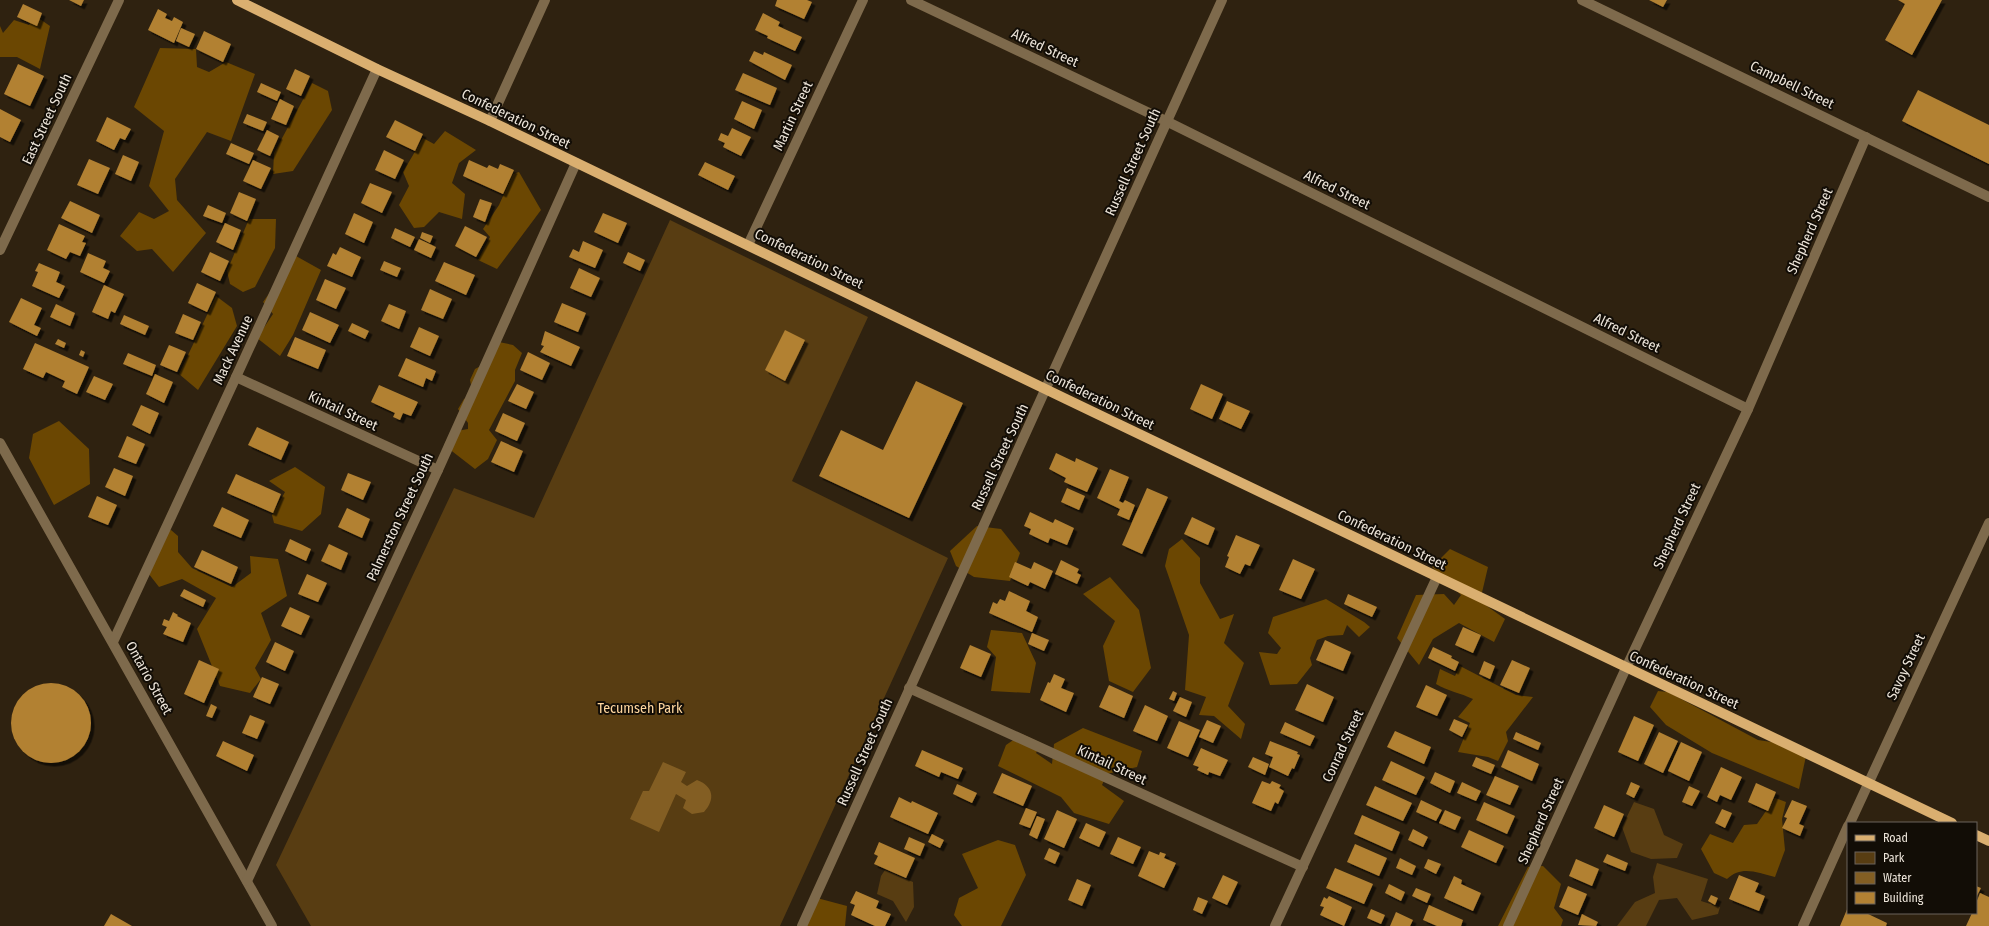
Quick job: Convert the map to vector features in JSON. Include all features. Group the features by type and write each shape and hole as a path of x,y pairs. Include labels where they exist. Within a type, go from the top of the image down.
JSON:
{"main road":[{"name":"Confederation Street","path":"238,0 377,69 490,121 576,164 748,245 1046,390 1950,822"},
{"path":"1977,835 1989,841"}],"street":[{"name":"East Street South","path":"0,250 119,0"},
{"path":"490,121 545,0"},
{"name":"Martin Street","path":"748,245 863,0"},
{"name":"Alfred Street","path":"911,0 1166,121 1748,409"},
{"name":"Russell Street South","path":"802,926 1222,0"},
{"name":"Campbell Street","path":"1582,0 1989,196"},
{"name":"Mack Avenue","path":"113,642 377,69"},
{"name":"Shepherd Street","path":"1508,926 1626,668 1748,409 1866,137"},
{"name":"Palmerston Street South","path":"246,881 438,470 576,164"},
{"name":"Kintail Street","path":"236,377 438,470"},
{"name":"Ontario Street","path":"0,443 272,926"},
{"name":"Savoy Street","path":"1850,822 1989,522"},
{"name":"Conrad Street","path":"1275,926 1437,577"},
{"name":"Kintail Street","path":"909,688 1303,867"},
{"path":"1803,926 1847,828"}],"green space":[{"name":"Tecumseh Park","path":"670,220 868,317 792,481 948,558 780,926 311,926 276,865 454,488 534,518"},
{"path":"1634,802 1654,809 1664,835 1683,844 1677,858 1651,859 1631,852 1622,827"},
{"path":"1657,863 1708,879 1701,901 1720,907 1718,914 1692,920 1677,898 1659,900 1646,926 1617,926 1635,902 1655,893 1653,877"},
{"path":"885,870 913,882 914,907 906,922 893,901 877,894 881,876"}],"shaded area":[{"path":"34,15 50,26 40,69 17,57 0,57 0,26 3,33 14,20 29,25"},
{"path":"160,48 196,49 197,67 209,72 226,62 255,74 231,141 207,132 175,179 177,200 206,233 173,272 152,249 137,251 120,236 139,212 154,219 169,211 149,186 164,131 134,107"},
{"path":"312,83 328,91 332,110 293,171 273,174 274,153"},
{"path":"445,131 476,150 459,163 452,183 465,194 462,219 439,212 424,227 414,228 399,205 409,186 403,172 423,138 434,144"},
{"path":"519,172 541,210 497,269 478,260 490,237 483,229 499,205 513,174"},
{"path":"249,219 276,219 275,248 255,287 243,292 230,284 227,271"},
{"path":"296,256 321,270 293,335 280,356 257,338 273,314 263,302"},
{"path":"216,296 232,308 237,326 198,390 179,374"},
{"path":"499,342 513,345 522,353 515,370 515,381 489,430 497,440 488,459 475,469 444,445 451,432 468,429 468,423 458,409 464,399 473,395 470,380 475,369 490,361"},
{"path":"59,421 89,449 90,484 54,505 29,458 33,434"},
{"path":"295,467 325,487 321,514 302,531 274,523 272,515 285,492 269,481"},
{"path":"977,526 1001,529 1020,553 1010,581 974,577 956,566 950,551"},
{"path":"171,530 178,536 178,552 192,568 232,587 251,573 250,556 278,559 287,596 261,613 271,640 255,668 261,679 250,693 220,686 197,629 216,598 182,579 159,587 145,569 159,534"},
{"path":"1182,539 1200,558 1200,583 1220,619 1234,614 1224,643 1244,663 1228,706 1245,724 1241,739 1214,716 1199,715 1206,697 1185,690 1189,635 1165,566 1169,549"},
{"path":"1450,549 1488,567 1480,601 1505,619 1494,642 1459,623 1433,639 1419,665 1397,638 1416,595 1444,594 1454,605 1461,595 1432,567"},
{"path":"1110,577 1139,610 1151,668 1133,692 1109,681 1103,646 1115,621 1083,594"},
{"path":"1326,599 1370,627 1359,637 1347,625 1343,635 1328,636 1317,640 1310,658 1312,665 1297,684 1270,685 1259,652 1277,654 1281,648 1268,633 1273,617"},
{"path":"991,630 1022,633 1036,663 1030,693 991,691 996,657 987,647"},
{"path":"1460,666 1516,695 1533,697 1506,732 1508,741 1498,761 1488,757 1458,752 1470,723 1458,717 1473,699 1436,684 1440,669 1455,676"},
{"path":"1658,691 1668,692 1758,740 1778,743 1806,756 1799,789 1712,753 1666,725 1650,707"},
{"path":"1083,728 1142,751 1137,767 1107,774 1102,785 1124,801 1109,824 1074,813 1061,797 998,766 1006,745 1022,734 1041,743 1036,753 1052,764 1054,744"},
{"path":"1775,798 1786,802 1782,819 1785,850 1775,877 1756,872 1744,871 1738,872 1727,879 1714,873 1701,849 1710,834 1733,843 1744,825 1757,824"},
{"path":"998,840 1015,845 1026,875 1001,926 962,926 954,915 959,898 978,888 962,854"},
{"path":"1543,866 1561,884 1554,908 1563,920 1561,926 1498,926 1528,867"},
{"path":"817,898 847,906 845,926 804,926"}],"water":[{"path":"663,762 686,772 681,782 687,786 697,780 707,786 711,793 711,798 708,807 704,812 692,814 683,808 686,800 676,794 659,832 630,819 643,791 649,791"}],"building":[{"path":"69,0 84,0 81,6"},
{"path":"777,0 807,0 812,2 804,19 775,6"},
{"path":"1649,0 1667,0 1663,7"},
{"path":"1898,0 1942,0 1912,55 1885,40 1905,4"},
{"path":"23,4 42,13 37,26 17,17"},
{"path":"158,9 167,14 165,18 172,21 174,17 183,22 174,43 148,30"},
{"path":"763,13 780,22 778,26 802,37 795,51 767,38 768,36 755,30"},
{"path":"181,28 195,34 189,47 176,41"},
{"path":"204,31 231,44 223,62 196,49"},
{"path":"754,51 763,55 764,52 792,65 785,80 749,61"},
{"path":"18,64 44,76 30,106 4,94"},
{"path":"295,69 310,76 301,96 286,89"},
{"path":"743,73 777,88 770,105 735,90"},
{"path":"261,83 281,92 277,101 257,92"},
{"path":"1918,90 1989,125 1989,164 1902,121"},
{"path":"280,99 294,106 286,125 271,119"},
{"path":"742,101 762,110 754,129 734,119"},
{"path":"0,109 21,120 10,142 0,137"},
{"path":"247,114 267,122 263,131 243,123"},
{"path":"107,117 131,129 125,140 120,138 114,150 96,141"},
{"path":"395,120 423,134 415,151 386,137"},
{"path":"732,128 751,137 741,156 723,147 725,143 718,140 721,133 728,136"},
{"path":"267,130 279,136 270,156 257,150"},
{"path":"231,143 254,153 249,164 226,154"},
{"path":"384,150 404,160 395,179 375,170"},
{"path":"123,155 139,162 131,181 115,174"},
{"path":"89,159 110,168 98,194 77,185"},
{"path":"253,160 271,168 261,189 243,181"},
{"path":"469,160 487,168 489,165 498,169 500,164 514,170 503,194 463,176"},
{"path":"705,162 735,176 728,190 698,175"},
{"path":"370,183 392,192 382,213 361,203"},
{"path":"239,192 256,199 247,221 230,213"},
{"path":"480,199 492,203 485,222 473,217"},
{"path":"70,201 100,215 92,233 61,218"},
{"path":"208,205 226,213 222,223 203,216"},
{"path":"354,213 373,222 364,243 345,234"},
{"path":"603,213 627,223 618,243 594,232"},
{"path":"225,223 241,230 233,250 216,242"},
{"path":"59,224 85,236 82,242 86,243 80,256 70,252 66,259 47,250"},
{"path":"465,226 487,237 476,257 455,246"},
{"path":"395,228 415,237 410,247 391,238"},
{"path":"422,232 433,236 430,243 420,238"},
{"path":"419,239 436,247 431,258 414,250"},
{"path":"583,241 603,250 595,268 569,257 573,249 579,252"},
{"path":"340,247 361,257 352,277 327,266 333,253 336,255"},
{"path":"210,252 229,261 220,281 201,272"},
{"path":"628,252 645,260 640,271 623,263"},
{"path":"88,253 106,261 103,268 110,271 104,283 80,272"},
{"path":"384,261 401,268 397,277 380,270"},
{"path":"444,262 475,275 466,295 435,281"},
{"path":"39,263 60,272 56,282 65,286 59,298 32,286 38,272 35,271"},
{"path":"579,268 600,278 591,297 570,288"},
{"path":"325,279 346,288 336,309 316,300"},
{"path":"197,283 216,292 207,312 188,303"},
{"path":"104,285 124,294 115,313 111,311 108,319 92,312"},
{"path":"430,289 452,299 443,319 421,310"},
{"path":"21,298 42,308 34,325 41,328 37,336 9,322"},
{"path":"562,303 586,313 578,332 554,322"},
{"path":"56,304 75,313 70,326 50,317"},
{"path":"389,304 406,311 399,329 381,321"},
{"path":"310,312 339,325 330,343 302,330"},
{"path":"183,314 201,322 193,340 175,333"},
{"path":"124,315 149,326 145,335 120,324"},
{"path":"352,323 369,331 365,339 348,331"},
{"path":"419,327 439,336 430,356 410,347"},
{"path":"785,330 805,340 785,381 765,370"},
{"path":"545,331 580,347 571,366 540,352 544,346 541,345"},
{"path":"295,337 326,350 318,369 287,356"},
{"path":"58,339 66,343 64,348 55,344"},
{"path":"35,343 89,367 77,394 62,387 65,381 46,372 43,378 23,369"},
{"path":"169,345 186,352 177,372 160,365"},
{"path":"81,350 85,352 83,357 79,355"},
{"path":"528,352 550,363 542,380 520,370"},
{"path":"128,353 156,365 152,376 123,364"},
{"path":"406,358 436,371 432,381 426,378 423,387 398,376"},
{"path":"155,374 173,382 164,403 146,394"},
{"path":"94,376 113,384 105,400 86,392"},
{"path":"916,381 963,403 909,518 819,476 841,430 883,450"},
{"path":"517,384 534,392 526,409 508,401"},
{"path":"1201,384 1223,394 1212,419 1190,409"},
{"path":"379,385 418,402 411,416 403,413 400,420 393,417 395,413 371,402"},
{"path":"1227,401 1250,411 1241,429 1219,419"},
{"path":"141,405 159,413 150,434 132,425"},
{"path":"503,413 525,423 517,441 495,431"},
{"path":"257,427 289,442 281,460 248,445"},
{"path":"127,436 145,444 136,464 118,457"},
{"path":"501,441 523,451 514,472 491,462"},
{"path":"1056,453 1075,462 1076,458 1098,468 1087,492 1064,482 1066,478 1049,469"},
{"path":"114,468 133,476 125,496 105,487"},
{"path":"1110,469 1129,477 1119,501 1123,503 1125,500 1135,505 1129,520 1117,515 1120,509 1097,498"},
{"path":"348,473 371,482 363,500 341,490"},
{"path":"236,474 281,494 273,513 227,493"},
{"path":"1067,488 1085,496 1079,510 1061,502"},
{"path":"1147,488 1168,497 1142,554 1122,545"},
{"path":"97,496 117,505 108,525 88,517"},
{"path":"222,507 249,520 241,538 213,526"},
{"path":"347,508 370,519 362,538 338,527"},
{"path":"1030,512 1053,523 1055,519 1074,528 1067,545 1050,538 1048,543 1029,534 1031,529 1024,526"},
{"path":"1192,517 1215,528 1208,545 1184,534"},
{"path":"1236,535 1260,545 1250,566 1245,564 1240,574 1225,567 1229,557 1227,556"},
{"path":"290,539 311,549 306,561 285,551"},
{"path":"329,544 348,553 341,570 321,561"},
{"path":"202,550 238,567 231,584 194,567"},
{"path":"1293,559 1315,569 1301,599 1279,590"},
{"path":"1061,560 1079,569 1077,573 1081,575 1077,584 1055,574"},
{"path":"1015,562 1031,569 1034,562 1053,571 1045,589 1030,582 1028,586 1009,577"},
{"path":"307,574 327,583 318,602 298,594"},
{"path":"184,589 206,600 203,607 180,596"},
{"path":"1009,591 1030,601 1026,611 1038,617 1032,632 989,613 993,602 997,604 1000,599 1005,601"},
{"path":"1348,594 1377,607 1372,617 1344,604"},
{"path":"290,607 310,616 301,635 281,626"},
{"path":"173,612 178,615 177,616 191,623 183,642 163,634 167,627 162,625 164,619 169,621"},
{"path":"1463,627 1481,635 1473,653 1455,645"},
{"path":"1032,633 1049,640 1044,651 1028,644"},
{"path":"1325,640 1351,652 1343,671 1316,660"},
{"path":"275,642 294,651 285,671 266,662"},
{"path":"970,645 991,654 981,677 960,668"},
{"path":"1433,647 1452,656 1451,658 1459,662 1455,671 1428,658"},
{"path":"199,660 219,669 204,703 184,694"},
{"path":"1512,660 1530,668 1519,693 1500,685"},
{"path":"1484,661 1495,666 1490,679 1479,674"},
{"path":"1054,674 1065,679 1061,688 1074,693 1066,712 1040,700 1048,682 1050,683"},
{"path":"262,677 279,684 270,704 253,697"},
{"path":"51,683 66,686 79,695 88,708 91,723 88,738 79,751 66,760 51,763 36,760 23,751 14,738 11,723 14,708 23,695 36,686"},
{"path":"1307,684 1334,697 1323,722 1295,710"},
{"path":"1109,685 1133,696 1124,718 1099,707"},
{"path":"1426,685 1447,695 1437,716 1416,707"},
{"path":"1173,691 1177,693 1174,701 1169,699"},
{"path":"1180,697 1192,702 1186,717 1173,711"},
{"path":"211,704 217,707 212,718 206,716"},
{"path":"1145,705 1168,716 1157,741 1133,731"},
{"path":"250,715 265,721 257,739 242,733"},
{"path":"1634,716 1654,725 1638,761 1618,752"},
{"path":"1454,719 1468,725 1462,737 1449,730"},
{"path":"1207,720 1221,726 1213,743 1199,737"},
{"path":"1179,721 1200,730 1188,757 1167,748"},
{"path":"1285,722 1315,736 1310,746 1280,733"},
{"path":"1395,731 1431,747 1424,764 1387,747"},
{"path":"1516,732 1541,743 1538,750 1513,739"},
{"path":"1659,732 1678,741 1663,773 1644,764"},
{"path":"223,741 254,755 247,771 216,756"},
{"path":"1270,741 1298,752 1297,754 1300,755 1294,769 1292,768 1288,776 1269,767 1273,757 1265,754"},
{"path":"1681,742 1702,752 1689,781 1668,771"},
{"path":"1201,748 1228,760 1220,776 1209,772 1208,775 1197,770 1199,767 1193,765"},
{"path":"922,750 963,768 958,779 941,772 939,777 915,766"},
{"path":"1508,750 1539,764 1532,781 1501,767"},
{"path":"1253,757 1269,764 1265,775 1248,767"},
{"path":"1476,757 1495,765 1491,774 1472,766"},
{"path":"1391,761 1425,777 1416,795 1382,780"},
{"path":"1721,767 1742,777 1731,800 1720,795 1717,802 1707,797"},
{"path":"1435,772 1455,781 1450,793 1430,783"},
{"path":"1002,773 1032,786 1023,806 993,793"},
{"path":"1495,776 1519,786 1510,805 1486,795"},
{"path":"1262,781 1270,784 1272,781 1281,785 1279,788 1284,791 1278,804 1275,802 1271,811 1252,803"},
{"path":"1462,782 1481,791 1476,801 1457,793"},
{"path":"1631,782 1640,786 1634,798 1626,794"},
{"path":"1756,783 1776,792 1768,811 1748,802"},
{"path":"957,784 977,793 972,803 953,794"},
{"path":"1375,786 1412,803 1403,821 1366,805"},
{"path":"1689,786 1700,791 1692,806 1682,802"},
{"path":"899,797 911,803 912,801 938,813 928,834 890,817"},
{"path":"1421,800 1442,810 1436,821 1416,812"},
{"path":"1792,800 1807,806 1799,824 1804,826 1800,836 1782,828 1787,818 1784,817"},
{"path":"1484,802 1515,816 1507,834 1476,820"},
{"path":"1604,805 1624,814 1614,837 1594,828"},
{"path":"1026,808 1037,812 1030,828 1019,824"},
{"path":"1722,809 1732,813 1725,828 1715,823"},
{"path":"1057,810 1077,819 1064,848 1044,839"},
{"path":"1445,810 1461,817 1455,830 1439,823"},
{"path":"1362,815 1400,832 1392,851 1354,834"},
{"path":"1037,816 1045,819 1037,839 1029,835"},
{"path":"1086,823 1106,832 1099,847 1079,838"},
{"path":"1413,829 1428,837 1423,847 1408,840"},
{"path":"1469,830 1504,846 1496,863 1461,847"},
{"path":"932,834 944,840 940,848 928,842"},
{"path":"909,837 925,844 920,856 904,849"},
{"path":"1118,837 1141,847 1133,864 1110,854"},
{"path":"879,842 915,858 906,878 874,864 878,856 874,854"},
{"path":"1355,844 1387,858 1379,876 1347,862"},
{"path":"1049,848 1060,853 1055,864 1044,859"},
{"path":"1149,851 1159,855 1160,852 1166,854 1164,858 1176,863 1164,888 1138,876"},
{"path":"1607,854 1628,863 1625,871 1603,862"},
{"path":"1400,858 1416,866 1412,875 1396,868"},
{"path":"1428,859 1441,864 1436,874 1424,868"},
{"path":"1576,859 1599,869 1592,886 1569,876"},
{"path":"1335,868 1373,884 1364,904 1326,888"},
{"path":"1223,875 1238,882 1227,905 1212,898"},
{"path":"1739,875 1759,883 1755,892 1765,896 1759,911 1729,899"},
{"path":"1454,876 1462,880 1461,884 1481,893 1473,911 1444,898"},
{"path":"1077,879 1091,885 1082,906 1068,900"},
{"path":"1389,884 1405,892 1401,901 1385,893"},
{"path":"1568,886 1587,894 1578,915 1559,907"},
{"path":"1977,886 1981,888 1977,896"},
{"path":"1416,888 1431,894 1427,903 1412,896"},
{"path":"856,891 879,901 876,908 891,914 885,926 875,926 851,915 855,905 850,903"},
{"path":"1980,893 1989,897 1989,926 1966,926 1972,914 1977,914 1977,900"},
{"path":"1711,895 1718,898 1715,905 1708,901"},
{"path":"1329,896 1352,907 1344,926 1320,915 1324,907 1320,906 1324,897 1327,899"},
{"path":"1198,897 1208,901 1202,914 1193,910"},
{"path":"1429,905 1463,920 1461,926 1437,926 1423,920"},
{"path":"1371,909 1385,915 1381,924 1367,918"},
{"path":"1847,909 1847,914 1868,914 1887,923 1886,926 1840,926"},
{"path":"1396,912 1413,920 1410,926 1390,926"},
{"path":"111,914 132,926 104,926"},
{"path":"1582,914 1598,922 1596,926 1578,925"}]}
